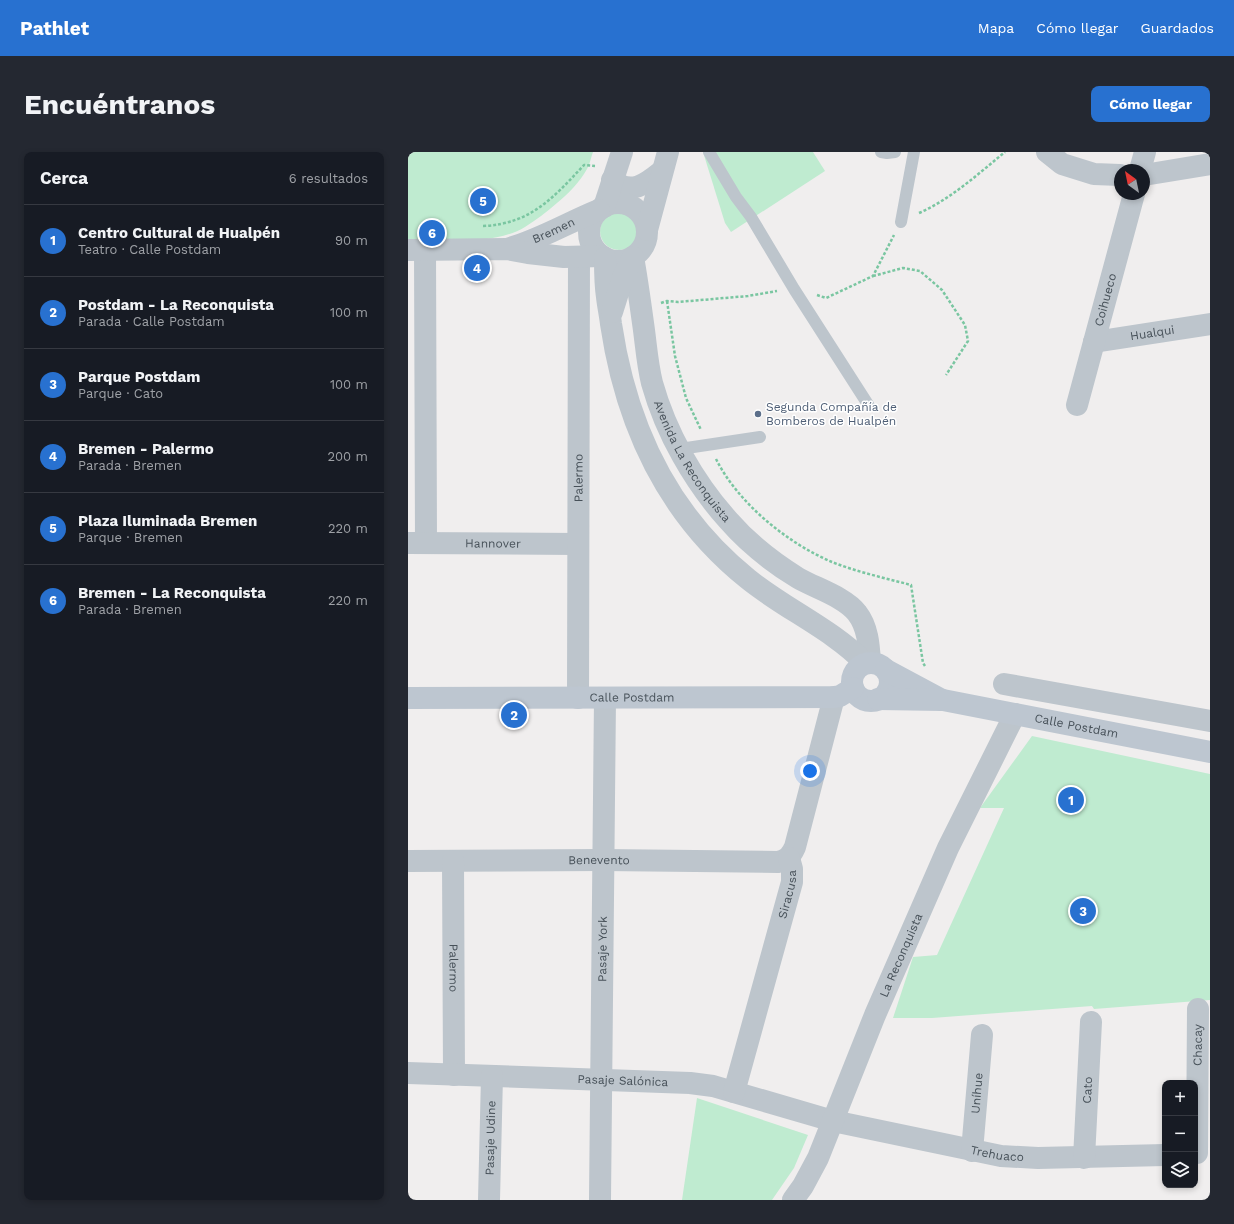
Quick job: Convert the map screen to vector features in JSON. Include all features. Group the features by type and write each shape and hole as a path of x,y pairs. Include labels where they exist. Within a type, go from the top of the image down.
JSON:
{"main road":[{"path":"844,693 858,668 874,665 890,679 886,693 878,699"},
{"name":"Calle Postdam","path":"874,665 943,700"},
{"name":"Calle Postdam","path":"408,698 605,698 844,693 858,696 870,701 878,699 943,700 1210,752"}],"street":[{"path":"622,152 602,209 592,221 589,234 593,247 604,257 619,261 632,257 642,248 647,237 647,230 665,161"},
{"path":"1047,152 1062,164 1094,174 1114,175"},
{"path":"1142,164 1145,152"},
{"path":"612,180 624,188 630,188 645,182 665,161"},
{"path":"1150,173 1210,164"},
{"name":"Coihueco","path":"1077,405 1132,200"},
{"path":"602,209 618,204 632,207 642,217 647,230"},
{"name":"Bremen","path":"507,249 540,238 602,209"},
{"name":"Bremen","path":"417,250 507,249 534,254 604,257"},
{"path":"417,250 417,543"},
{"name":"Palermo","path":"578,698 579,257"},
{"path":"604,257 607,298 619,368 624,388 645,446 657,470 672,494 708,543 727,562 749,580 874,665"},
{"path":"611,319 623,277 632,257"},
{"name":"Avenida La Reconquista","path":"632,257 652,382 659,405 693,474 709,498 748,541 781,567 816,588 843,601 857,613 862,620 874,665"},
{"name":"Hualqui","path":"1094,342 1210,324"},
{"name":"Hannover","path":"417,543 578,544"},
{"path":"1004,684 1210,721"},
{"name":"Siracusa","path":"734,1092 792,882 792,870 789,858 795,847 844,693"},
{"name":"Pasaje York","path":"600,1200 605,698"},
{"name":"La Reconquista","path":"793,1200 812,1170 834,1121 881,1001 945,855 1015,714"},
{"name":"Benevento","path":"408,862 603,860 778,862 789,858"},
{"name":"Palermo","path":"453,861 454,1075"},
{"name":"Chacay","path":"1198,1009 1201,1153"},
{"name":"Cato","path":"1084,1158 1091,1022"},
{"name":"Uníhue","path":"972,1151 982,1036"},
{"name":"Pasaje Salónica","path":"408,1074 690,1083 713,1086 834,1121"},
{"name":"Pasaje Udine","path":"489,1200 492,1076"},
{"name":"Trehuaco","path":"834,1121 972,1151 1021,1158 1084,1158 1162,1155"}],"lane":[{"path":"709,152 869,406"},
{"path":"881,152 895,152"},
{"path":"901,222 914,152"},
{"path":"680,449 760,437"}],"path":[{"path":"873,276 901,222 933,207 1004,152"},
{"path":"482,226 498,225 518,219 538,209 555,196 584,165"},
{"path":"641,309 667,301 678,302 748,296 794,289 826,298 873,276 903,268 920,271 942,290 965,325 968,342 946,375"},
{"path":"667,301 675,356 686,398 720,468 741,496 760,516 794,542 832,562 911,585 924,663 927,669"}],"green space":[{"path":"408,152 593,152 587,169 574,188 549,210 525,227 513,233 499,237 468,241 436,241 408,239"},
{"path":"703,152 813,152 825,171 731,232 725,223"},
{"path":"615,212 623,212 633,217 637,224 637,238 633,245 623,250 615,250 605,245 603,242 600,235 600,227 605,217 608,215"},
{"path":"1032,736 1210,774 1210,1000 1094,1009 1092,1006 932,1018 893,1018 913,957 937,955 1004,808 980,808"},
{"path":"697,1098 808,1135 794,1168 772,1200 682,1200"}],"place":[{"name":"Plaza Iluminada Bremen","path":"483,201"},
{"name":"Bremen - La Reconquista","path":"432,233"},
{"name":"Bremen - Palermo","path":"477,268"},
{"name":"Segunda Compañía de Bomberos de Hualpén","path":"758,414"},
{"name":"Postdam - La Reconquista","path":"514,715"},
{"name":"Centro Cultural de Hualpén","path":"1071,800"},
{"name":"Parque Postdam","path":"1083,911"}]}
